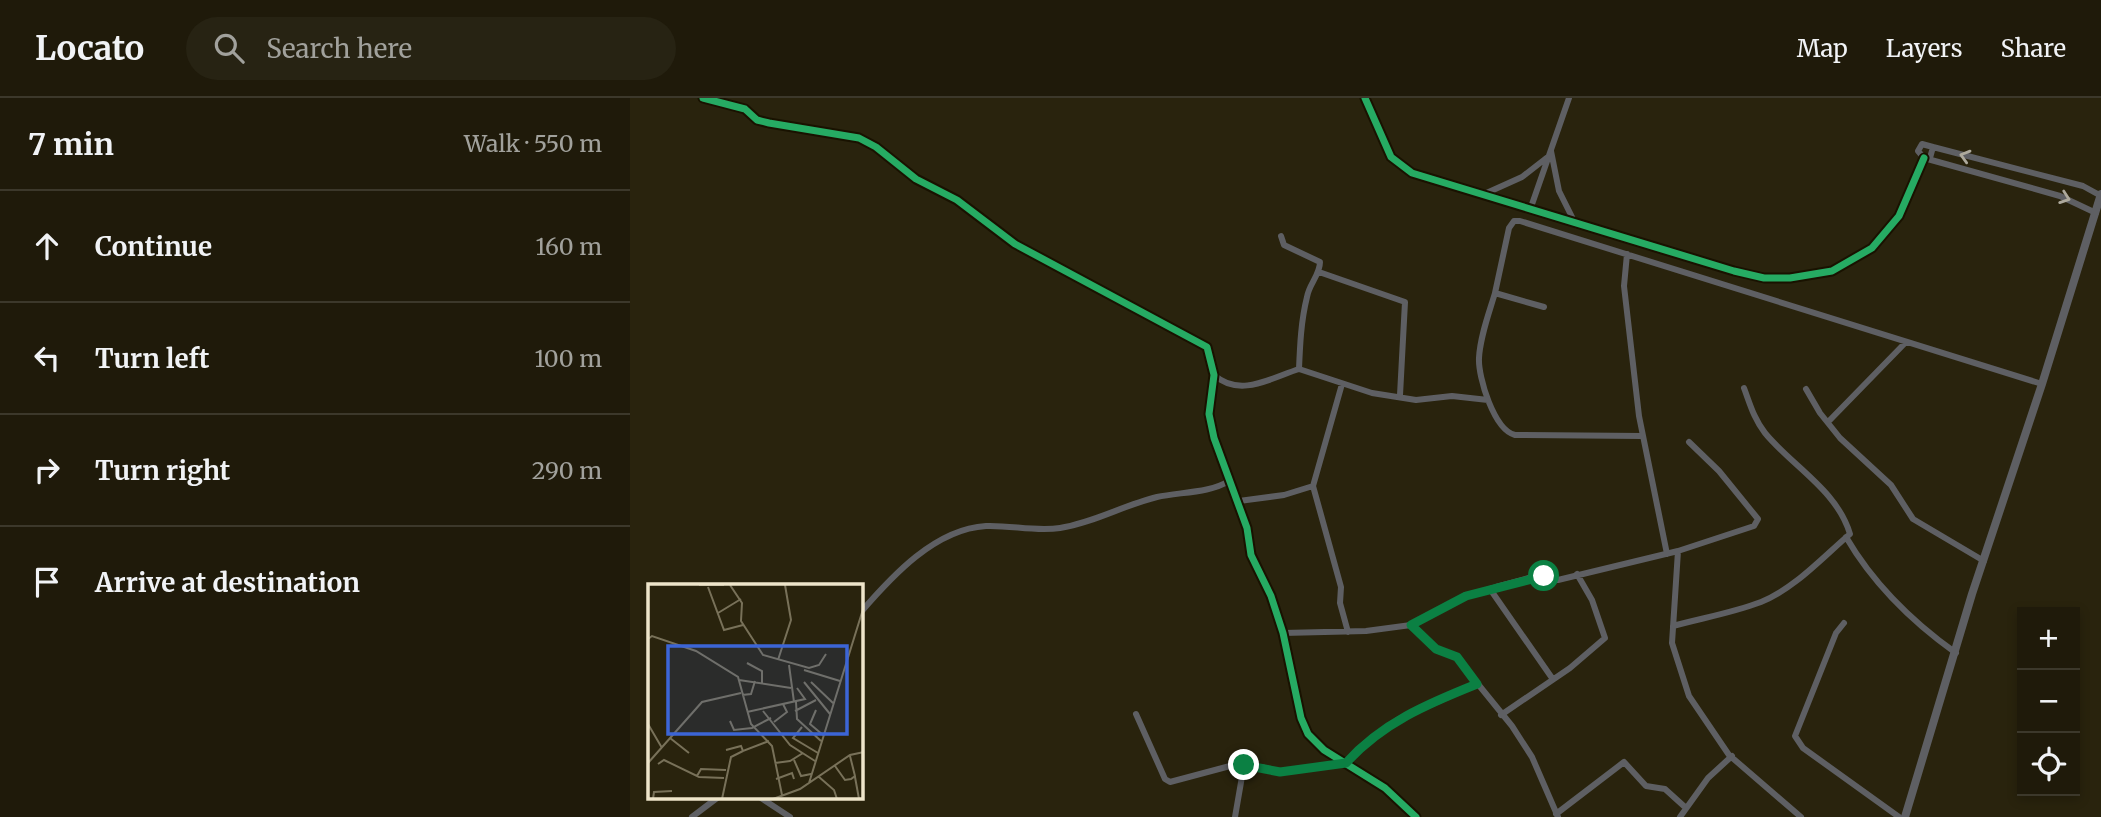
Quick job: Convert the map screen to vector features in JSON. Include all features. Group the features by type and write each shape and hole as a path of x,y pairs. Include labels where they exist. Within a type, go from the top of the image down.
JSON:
{"street":[{"path":"703,98 745,108 757,120 859,138 876,147 916,178 957,200 1016,244 1207,347 1214,375 1209,414 1229,481 1239,501 1251,555 1271,596 1283,633 1301,718 1308,734 1385,788 1416,817"},
{"path":"1365,98 1391,157 1412,173 1576,225 1764,278 1814,275 1849,262 1871,248 1889,232 1899,216 1933,147"},
{"path":"1530,211 1569,98"},
{"path":"1905,817 2101,195 2083,186 1994,164 1926,143 1919,147 1919,155 1927,158 2078,202 2095,213"},
{"path":"1482,195 1522,177 1550,153"},
{"path":"1550,153 1562,201 1576,225"},
{"path":"1990,176 1994,164"},
{"path":"2042,191 2047,176"},
{"path":"1642,436 1515,435 1505,430 1488,400 1479,359 1509,228 1516,220 2042,384"},
{"path":"1281,236 1284,245 1318,258 1319,272 1311,281 1307,296 1298,369"},
{"path":"1627,254 1624,286 1642,436 1651,467 1667,554"},
{"path":"1319,272 1405,302 1400,395"},
{"path":"1496,293 1544,307"},
{"path":"1828,422 1906,342"},
{"path":"1214,375 1232,386 1268,382 1298,369 1372,393 1400,395 1416,400 1452,396 1488,400"},
{"path":"1342,384 1313,486 1341,587 1339,604 1348,632"},
{"path":"1672,626 1729,613 1762,601 1787,588 1836,549 1850,534 1839,512 1823,490 1764,432 1755,418 1745,388"},
{"path":"1806,389 1840,438 1891,485 1913,519 1984,561"},
{"path":"1283,633 1348,632 1411,625 1466,596 1490,589 1529,578 1558,580 1667,554 1754,526 1758,519 1719,471 1689,442"},
{"path":"863,610 915,558 949,536 969,529 1003,526 1048,529 1072,526 1124,506 1186,490 1219,487 1229,481"},
{"path":"1239,501 1284,495 1313,486"},
{"path":"1846,537 1877,583 1900,608 1956,653"},
{"path":"1678,551 1672,643 1689,696 1732,756 1801,817"},
{"path":"1501,715 1576,663 1605,638 1592,600 1577,574"},
{"path":"1490,589 1552,678"},
{"path":"1844,623 1836,633 1795,736 1803,748 1899,817"},
{"path":"1411,625 1436,649 1457,657 1532,757 1557,815 1624,762 1646,786 1665,789 1686,808"},
{"path":"1136,714 1165,779 1170,782 1195,773 1244,765 1280,772 1346,763 1363,745 1399,719 1477,684"},
{"path":"1680,817 1708,778 1732,756"},
{"path":"1235,817 1244,765"},
{"path":"692,817 714,800"},
{"path":"764,800 790,817"},
{"path":"701,810 708,817"}],"cycle path":[{"path":"703,98 745,109 757,120 859,138 876,147 916,179 957,200 1015,244 1207,347 1214,375 1209,414 1214,438 1247,528 1251,555 1271,596 1283,633 1301,718 1308,734 1324,750 1385,788 1416,817"},
{"path":"1365,98 1391,157 1412,173 1764,278 1790,278 1832,271 1872,248 1899,216 1924,158"}],"route":[{"path":"1244,765 1280,772 1317,770 1346,763 1379,732 1417,708 1477,684 1457,657 1436,649 1411,625 1466,596 1544,576"}]}
